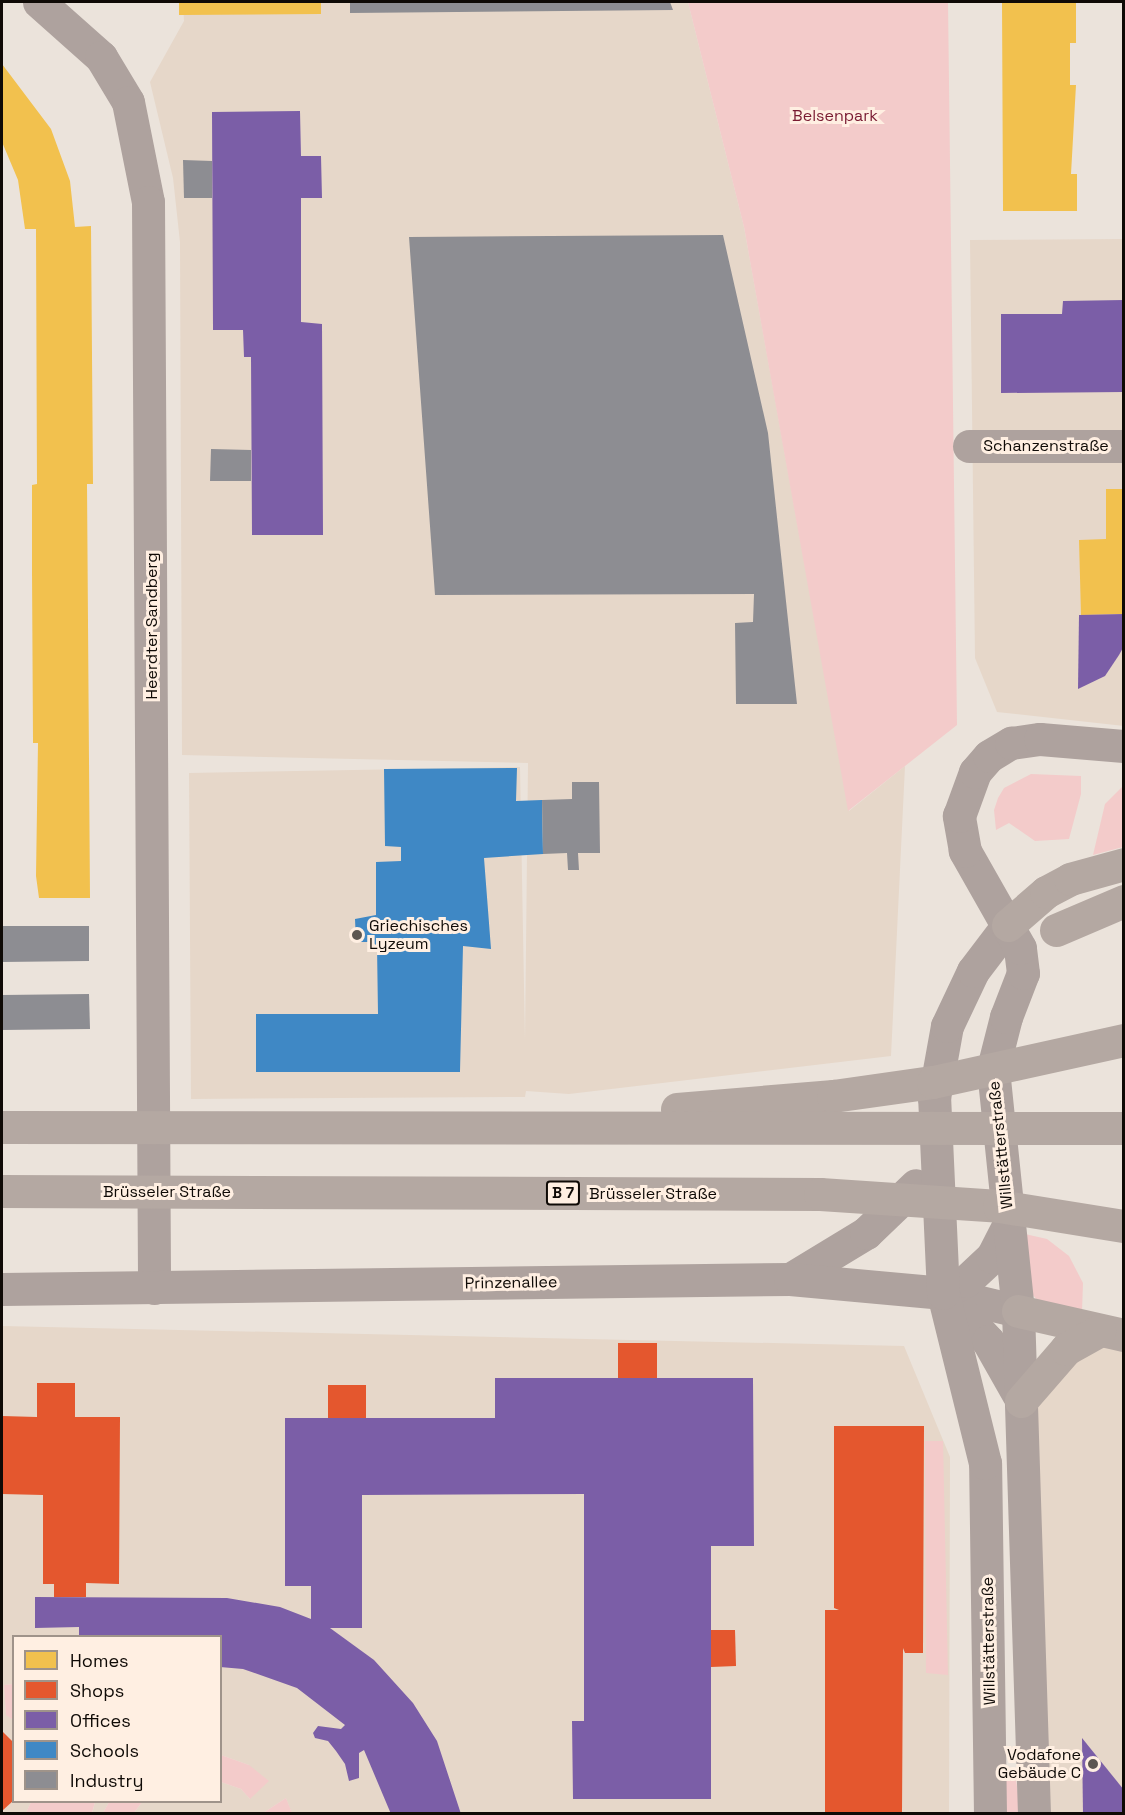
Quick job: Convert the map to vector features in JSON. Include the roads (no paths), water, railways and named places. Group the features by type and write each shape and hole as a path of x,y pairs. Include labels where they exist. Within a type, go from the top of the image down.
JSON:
{"highway":[{"path":"1008,925 1046,892 1070,879 1124,864"},
{"path":"1056,930 1124,901"},
{"path":"595,1129 628,1112 866,1092 933,1082 1124,1040"},
{"path":"2,1127 1124,1128"},
{"name":"Brüsseler Straße","path":"2,1191 820,1194 999,1206 1124,1226"},
{"path":"1018,1311 1112,1333"},
{"path":"1021,1401 1066,1349 1112,1333"}],"street":[{"name":"Heerdter Sandberg","path":"39,2 101,57 128,102 148,202 154,1288"},
{"name":"Schanzenstraße","path":"969,446 1124,446"},
{"path":"1023,973 1020,948 978,879 960,834 960,810 975,772 989,756 1024,740 1124,746"},
{"path":"1008,925 1056,930"},
{"name":"Willstätterstraße","path":"990,1814 985,1463 943,1293 933,1151 934,1098 947,1026 973,971 1008,925"},
{"name":"Willstätterstraße","path":"1034,1814 1018,1311 993,1068 1002,1027 1023,973 1037,949 1056,930"},
{"path":"790,1279 866,1233 918,1183 933,1151"},
{"path":"943,1293 966,1281 992,1257 1009,1223"},
{"name":"Prinzenallee","path":"2,1289 790,1279 943,1293 1018,1311"},
{"name":"Willstätterstraße","path":"943,1293 988,1341 1021,1401"}],"place":[{"name":"Griechisches Lyzeum","path":"357,935"},
{"name":"Vodafone Gebäude C","path":"1093,1764"}],"park label":[{"name":"Belsenpark","path":"835,116"}]}
